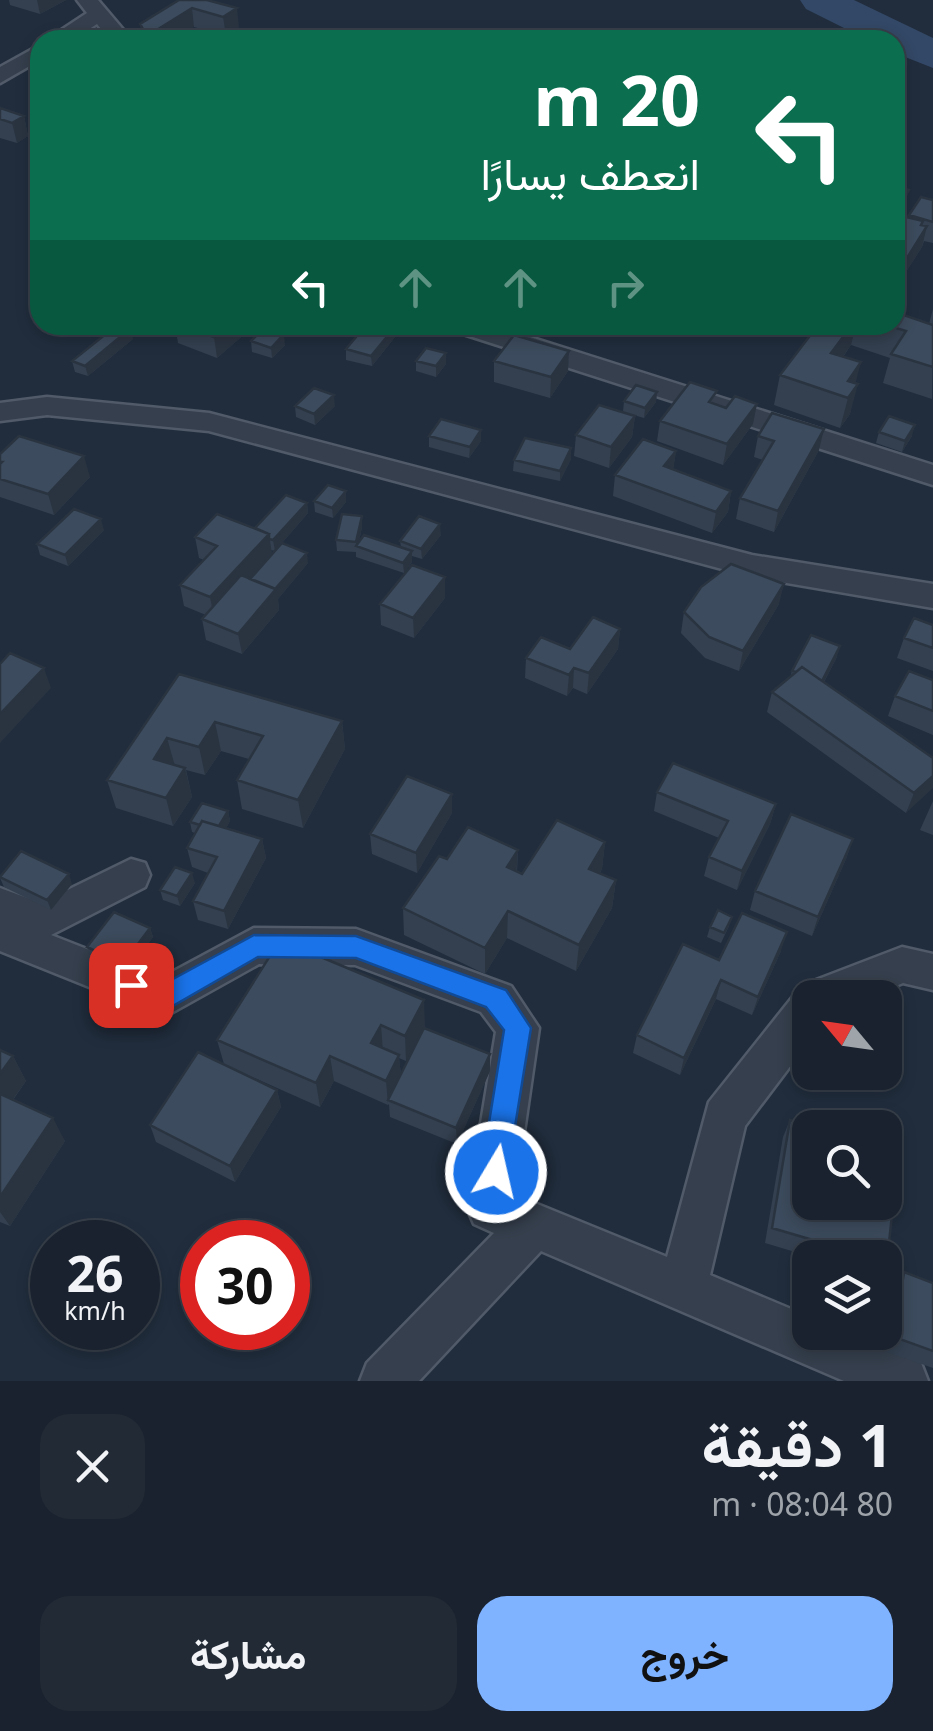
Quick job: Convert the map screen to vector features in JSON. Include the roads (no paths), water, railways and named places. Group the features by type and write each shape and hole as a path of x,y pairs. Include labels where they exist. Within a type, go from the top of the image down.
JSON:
{"street":[{"path":"68,30 93,7 113,30"},
{"path":"0,76 30,57"},
{"path":"495,335 933,475"},
{"path":"0,386 47,406"},
{"path":"0,411 47,406 209,422 752,566 933,596"},
{"path":"0,905 43,921 130,875"},
{"path":"0,932 164,998 254,946 356,947 496,998 518,1028 490,1208 903,1381"},
{"path":"864,980 902,965 933,972"},
{"path":"684,1288 724,1117 792,1030"},
{"path":"385,1381 534,1225"}],"waterway":[{"path":"821,0 882,30"},
{"path":"905,41 933,55"}]}
